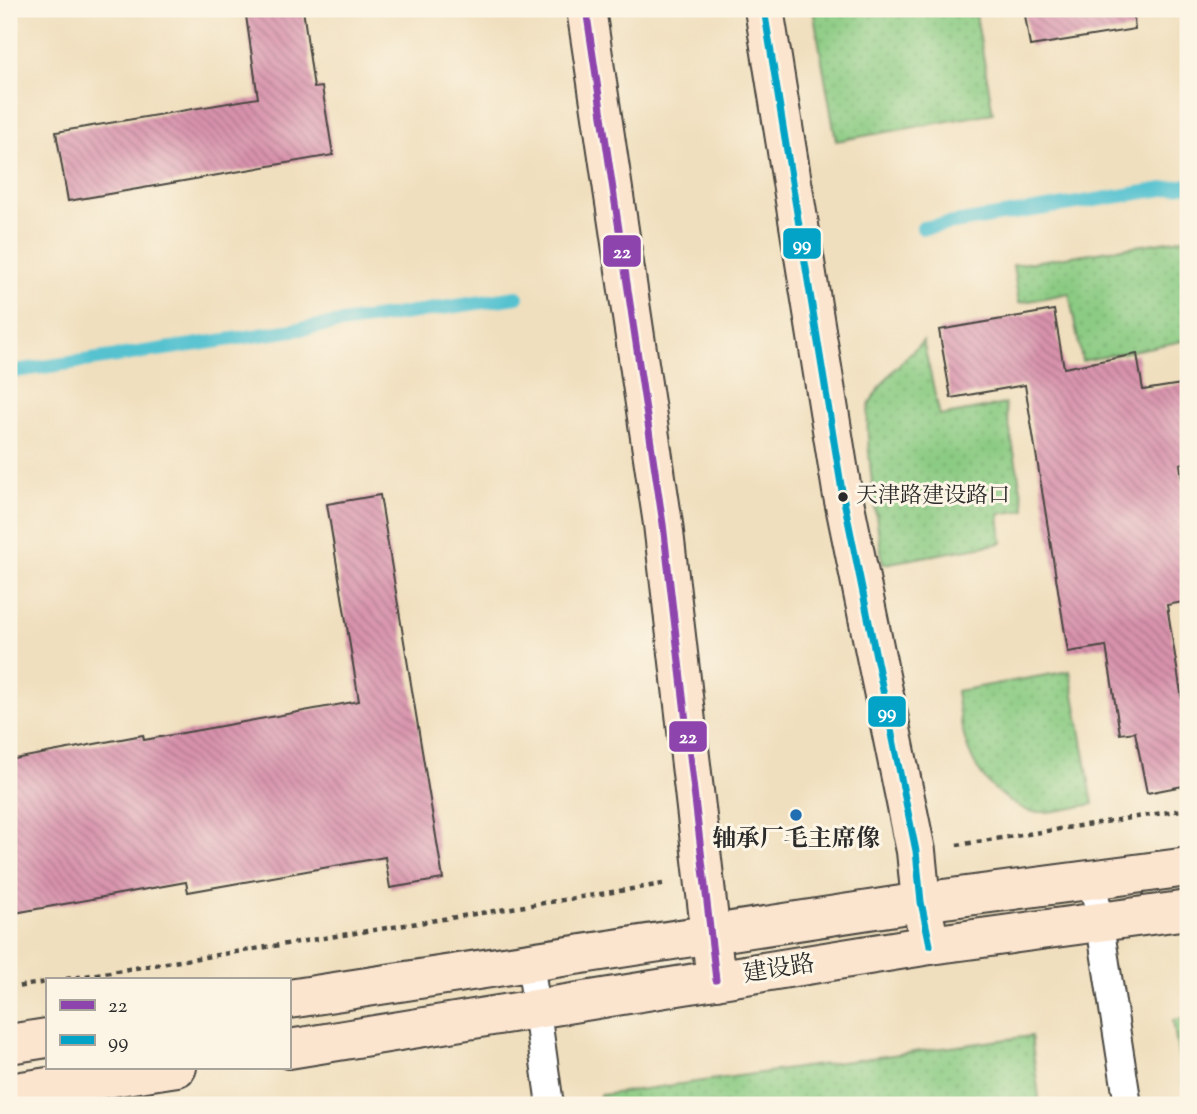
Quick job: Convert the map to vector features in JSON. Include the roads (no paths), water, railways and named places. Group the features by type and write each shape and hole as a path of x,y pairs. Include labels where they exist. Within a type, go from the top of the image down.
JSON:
{"street":[{"path":"586,9 663,524 716,980"},
{"path":"764,9 842,491 916,852 921,902 930,945"},
{"name":"建设路","path":"290,999 921,902 1188,867"},
{"name":"建设路","path":"290,1049 930,945 1188,910"},
{"path":"9,1044 46,1038"},
{"path":"9,1093 171,1068"}],"lane":[{"path":"1093,880 1128,1105"},
{"path":"530,961 550,1105"}],"waterway":[{"path":"923,228 1188,185"},
{"path":"9,372 517,297"}],"place":[{"name":"天津路建设路口","path":"843,497"},
{"name":"轴承厂毛主席像","path":"796,815"}]}
